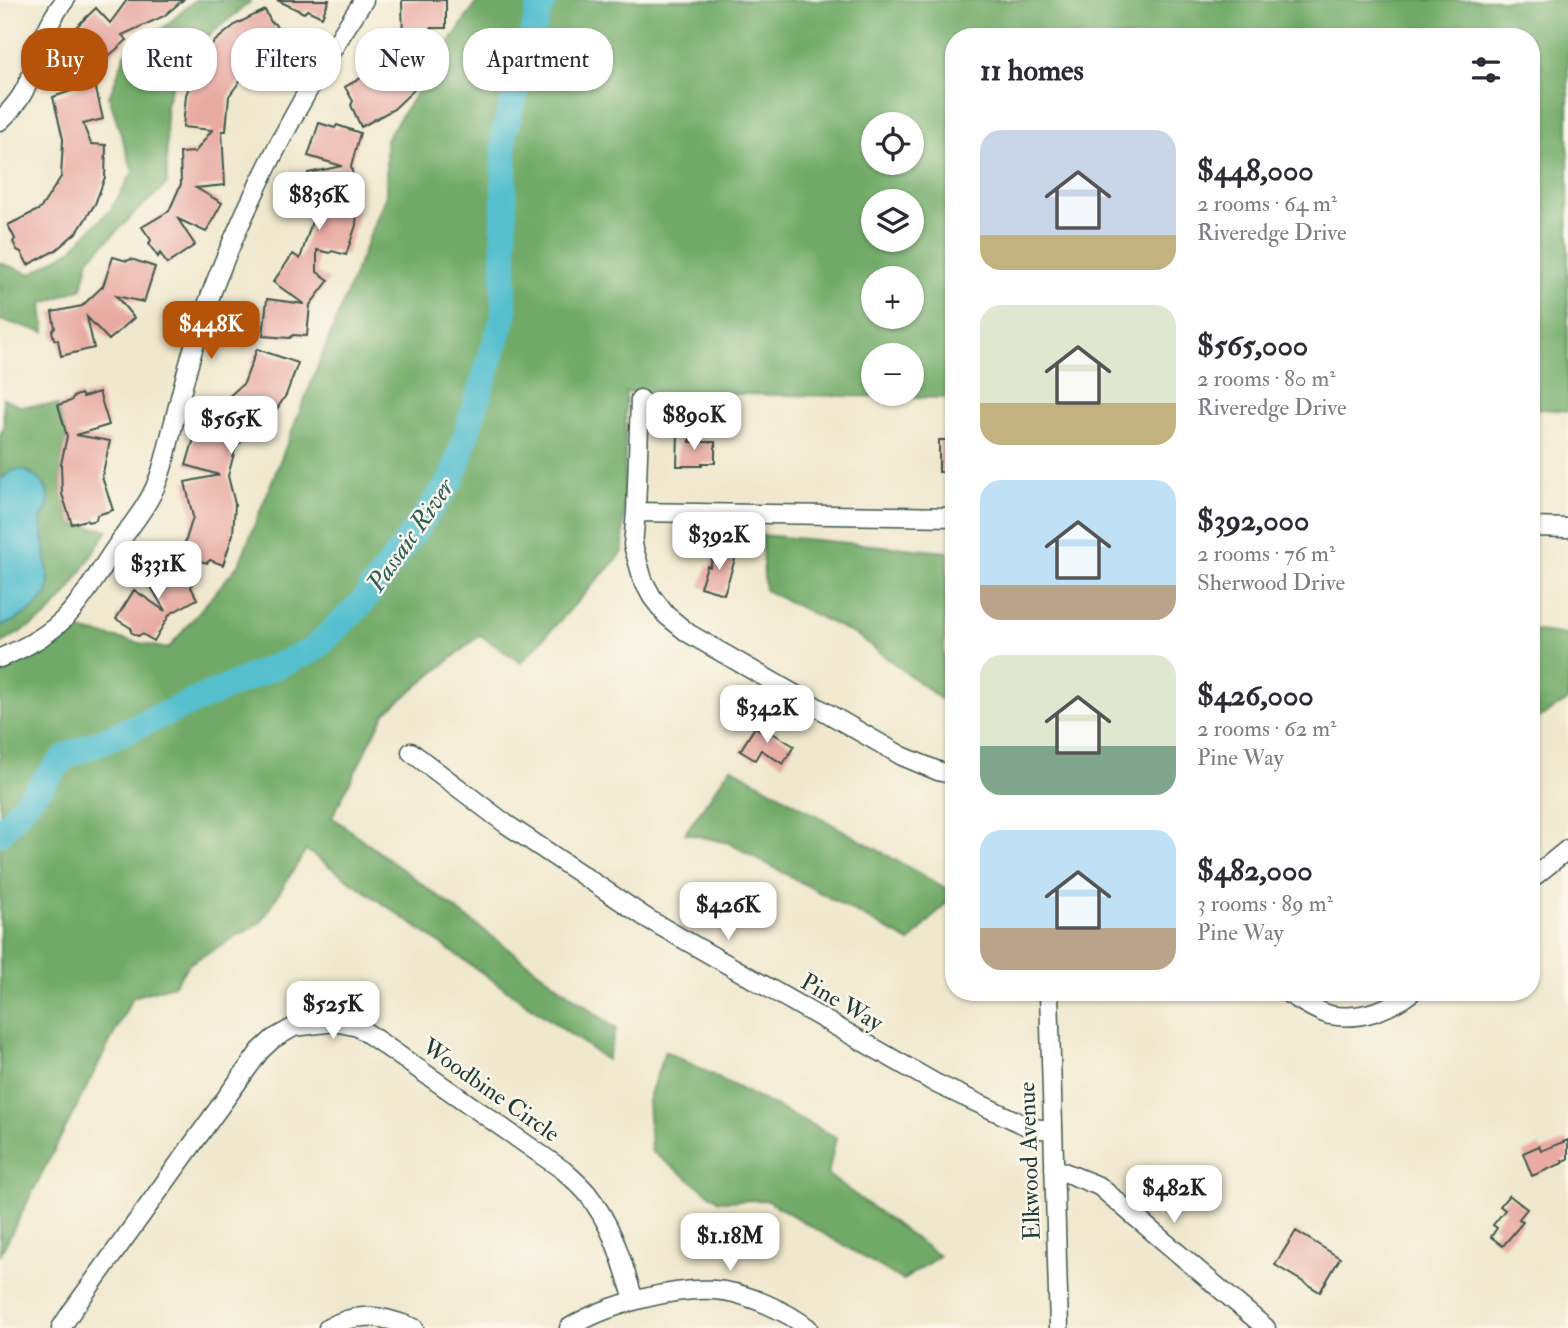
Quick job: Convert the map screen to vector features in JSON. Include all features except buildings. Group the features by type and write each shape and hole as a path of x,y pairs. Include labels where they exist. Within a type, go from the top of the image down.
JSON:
{"street":[{"path":"0,121 24,91 45,35 65,0"},
{"path":"0,658 20,650 48,633 66,617 152,495 165,461 175,416 216,280 238,228 295,111 331,49 364,0"},
{"path":"640,399 633,545 643,580 666,615 688,634 902,756 945,773"},
{"path":"636,512 945,517"},
{"path":"1540,527 1568,528"},
{"name":"Pine Way","path":"411,752 506,824 648,919 937,1084 1031,1128 1052,1130"},
{"path":"1540,872 1568,849"},
{"name":"Elkwood Avenue","path":"1049,1001 1059,1328"},
{"path":"1303,1001 1329,1015 1346,1016 1363,1015 1401,1001"},
{"name":"Woodbine Circle","path":"61,1328 260,1051 272,1039 294,1027 335,1022 358,1027 563,1170 585,1191 607,1223 624,1265 634,1300"},
{"path":"1054,1168 1099,1186 1266,1328"},
{"path":"569,1328 586,1317 634,1300 675,1293 724,1292 751,1299 808,1328"},
{"path":"328,1328 361,1316 394,1320 414,1328"}],"green space":[{"path":"195,0 250,0 217,29 162,28"},
{"path":"478,0 1568,0 1568,411 1540,409 1540,28 945,28 945,398 924,397 924,343 861,343 861,396 626,392 623,552 521,663 480,635 385,713 332,817 616,1029 607,1060 306,850 261,922 189,964 174,985 133,997 0,1255 0,661 74,629 168,649 239,564 386,195 386,139 418,91 449,91 449,44"},
{"path":"122,63 122,91 170,91 166,105 167,184 89,259 82,288 42,304 45,332 0,320 0,263 31,274 72,249 111,209 133,172 109,97"},
{"path":"3,398 20,406 58,405 67,436 61,464 62,494 72,524 108,530 68,592 46,617 0,644 0,626 33,609 49,583 41,522 47,507 45,486 31,473 2,477 0,480"},
{"path":"761,535 945,552 942,700 858,636 765,590"},
{"path":"1540,631 1568,635 1568,700 1540,717"},
{"path":"731,767 945,888 945,904 910,942 729,843 685,833"},
{"path":"665,1051 836,1137 828,1175 939,1256 903,1280 766,1200 719,1201 651,1151 648,1100"}],"water":[{"path":"21,469 37,478 48,493 48,505 41,522 49,583 47,594 33,609 0,626 0,480 11,471"}],"waterway":[{"name":"Passaic River","path":"0,833 65,757 313,650 361,604 452,479 504,316 504,133 540,7 545,0"}]}
